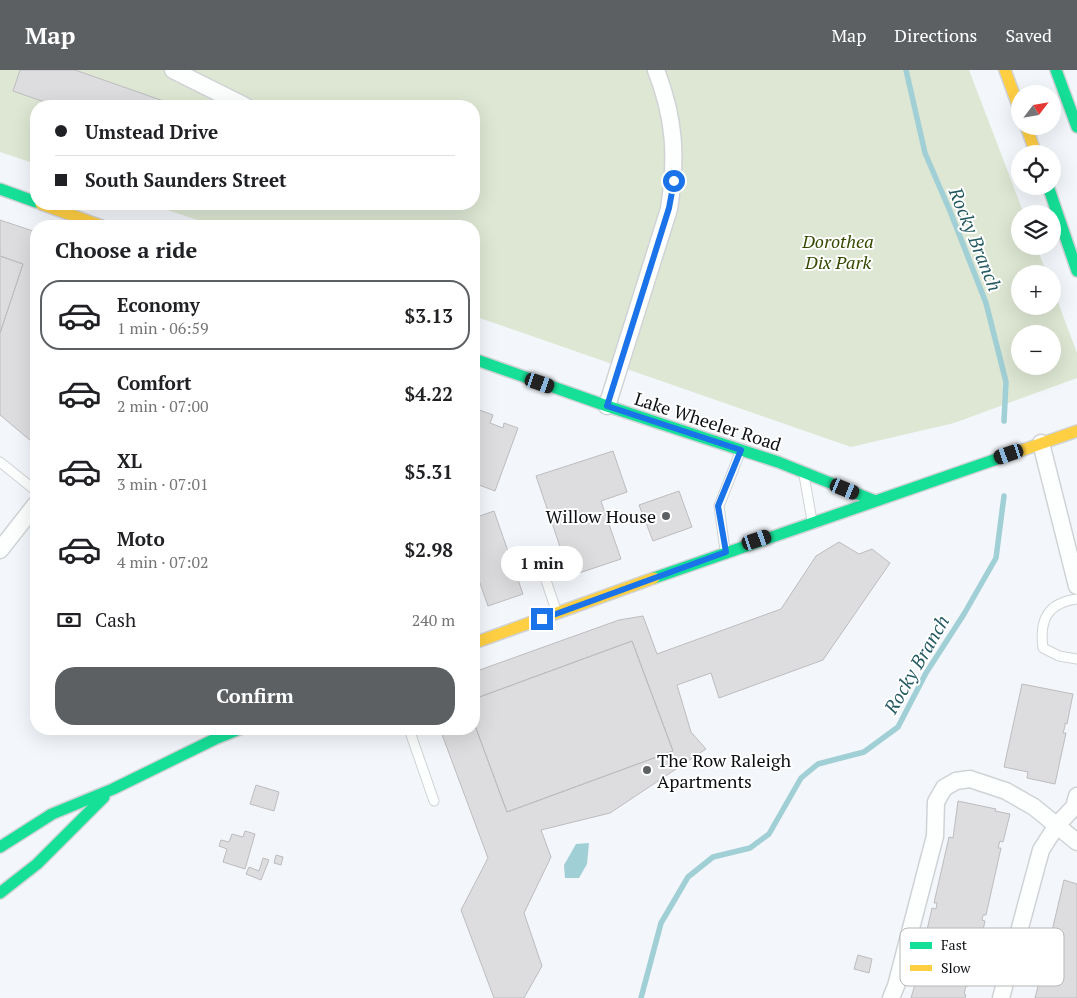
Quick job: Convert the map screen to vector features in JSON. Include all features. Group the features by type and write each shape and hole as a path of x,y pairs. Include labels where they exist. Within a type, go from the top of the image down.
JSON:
{"main road":[{"path":"1005,70 1011,86"},
{"path":"1056,70 1077,127"},
{"path":"0,188 30,200"},
{"path":"1051,195 1077,271"},
{"path":"58,210 85,220"},
{"name":"Lake Wheeler Road","path":"480,361 804,472 873,500"},
{"path":"480,641 873,500 1077,431"},
{"path":"0,847 52,814 112,789 220,735"},
{"path":"0,893 36,864 112,789"}],"street":[{"path":"173,70 233,100"},
{"path":"607,406 669,208 674,181 675,157 670,115 656,70"},
{"path":"1041,443 1077,586"},
{"path":"0,550 30,512"},
{"path":"911,928 935,836 936,802 944,788 956,781 970,779 1006,791 1034,807 1077,842"},
{"path":"1020,928 1041,850 1057,825 1074,806 1077,796"},
{"path":"891,998 900,971"}],"lane":[{"path":"726,552 718,506 741,450"},
{"path":"0,462 30,486"},
{"path":"804,472 812,522"},
{"path":"536,554 557,614"},
{"path":"1077,599 1063,601 1054,606 1044,619 1041,633 1043,648 1059,656 1077,659"},
{"path":"410,735 434,801"}],"green space":[{"name":"Dorothea Dix Park","path":"0,70 969,70 1011,180 1011,195 1017,195 1021,205 1011,205 1011,255 1040,255 1043,265 1011,265 1011,315 1061,315 1061,310 1077,353 1077,378 954,423 851,447 480,318 480,220 197,220 168,210 480,210 480,100 30,100 30,162 0,152"}],"water":[{"path":"589,843 587,864 579,878 565,878 564,865 576,844"}],"building":[{"path":"20,70 75,70 161,100 39,100 13,91"},
{"path":"0,220 30,230 30,440 0,415 0,333 23,264 0,256"},
{"path":"0,256 23,264 0,333"},
{"path":"480,410 493,415 490,423 503,428 504,423 518,428 495,491 480,485"},
{"path":"613,451 627,492 601,501 621,559 570,576 536,476"},
{"name":"Willow House","path":"679,491 692,527 653,541 639,505"},
{"path":"494,511 523,594 488,606 480,583 480,516"},
{"name":"The Row Raleigh Apartments","path":"839,542 859,554 872,549 890,563 823,660 719,698 711,673 677,685 691,732 706,749 610,813 541,830 551,857 524,913 542,966 524,998 494,998 461,910 488,858 442,735 478,735 507,812 673,751 632,641 480,697 480,670 619,620 643,616 657,654 781,609 816,556"},
{"path":"632,641 673,751 507,812 478,735 480,735 480,697"},
{"path":"1022,684 1073,694 1067,724 1065,723 1063,733 1066,733 1055,784 1027,778 1028,772 1004,767"},
{"path":"256,785 279,792 274,811 250,804"},
{"path":"958,801 1010,814 1003,842 1000,841 998,848 1001,848 986,915 983,915 982,920 985,921 983,928 927,928 932,908 936,909 937,903 934,903 949,837 953,838"},
{"path":"245,831 255,834 245,869 223,862 227,849 219,846 221,840 229,842 232,834 243,837"},
{"path":"276,855 283,857 281,865 274,863"},
{"path":"263,858 269,860 261,880 246,874 249,867 259,871"},
{"path":"1064,880 1077,884 1077,998 1035,998 1038,986 1064,986 1064,928 1053,928"},
{"path":"858,955 872,959 869,973 854,969"},
{"path":"914,986 966,986 965,998 911,998"}],"waterway":[{"name":"Rocky Branch","path":"906,70 925,153 986,303 1006,382 1004,421"},
{"name":"Rocky Branch","path":"641,998 661,923 688,877 713,857 750,848 769,834 801,778 818,764 864,752 898,727 926,673 964,614 996,558 1004,496"}],"traffic: fast":[{"path":"1056,70 1077,127"},
{"path":"0,189 30,200"},
{"path":"1051,195 1077,271"},
{"path":"480,361 607,406 778,462 873,500"},
{"path":"654,578 1014,453"},
{"path":"0,847 52,814 113,789 225,735"},
{"path":"0,893 37,864 104,797"}],"traffic: slow":[{"path":"1005,70 1011,86"},
{"path":"1029,135 1033,145"},
{"path":"58,210 85,220"},
{"path":"1014,453 1077,431"},
{"path":"480,641 654,578"}],"place":[{"name":"Willow House","path":"666,516"},
{"name":"The Row Raleigh Apartments","path":"647,770"}],"route":[{"path":"542,619 726,552 718,506 741,450 607,406 669,208 674,181"}]}
